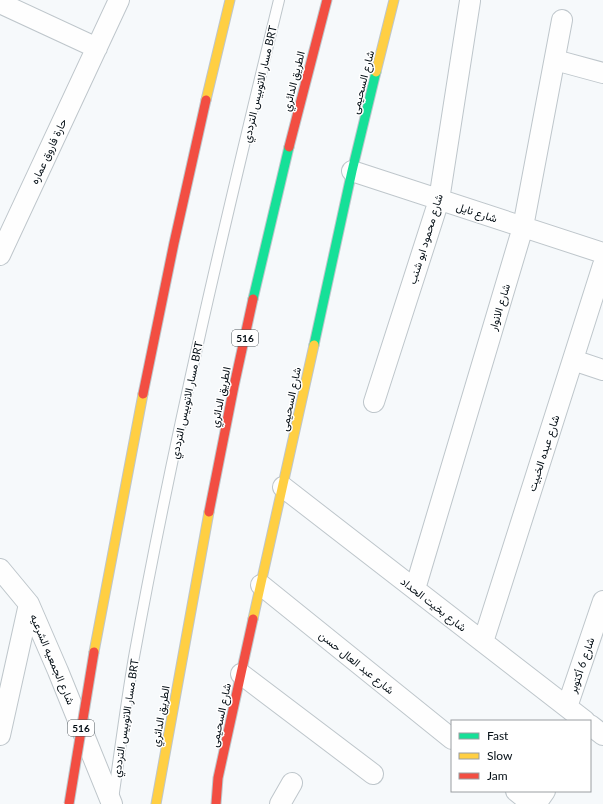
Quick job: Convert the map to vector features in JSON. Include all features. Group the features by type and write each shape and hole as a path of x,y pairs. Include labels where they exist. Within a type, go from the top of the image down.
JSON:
{"main road":[{"name":"516","path":"69,804 120,505 180,213 230,0"},
{"name":"الطريق الدائري","path":"156,804 204,533 234,386 270,224 327,0"},
{"name":"شارع السحيمى","path":"216,804 218,778 352,172 394,0"}],"street":[{"name":"حارة فاروق عماره","path":"0,255 119,0"},
{"name":"شارع محمود ابو شنب","path":"374,402 439,200 470,1"},
{"path":"0,3 96,48"},
{"name":"شارع الانوار","path":"415,589 523,227 562,20"},
{"path":"555,60 603,73"},
{"name":"شارع نايل","path":"352,172 603,253"},
{"name":"شارع عبده الخبيت","path":"483,642 603,265"},
{"path":"573,360 603,370"},
{"name":"شارع بخيت الحداد","path":"283,487 584,720"},
{"name":"شارع الجمعيه الشرعيه","path":"0,569 29,604 112,804"},
{"name":"شارع عبد العال حسن","path":"261,585 451,738"},
{"name":"شارع 6 أكتوبر","path":"567,707 603,601"},
{"path":"0,735 29,604"},
{"path":"241,674 374,774"},
{"path":"591,726 603,735"},
{"path":"280,804 292,782"},
{"path":"517,792 532,804"},
{"path":"536,804 544,792"}],"lane":[{"name":"مسار الاتوبيس الترددي BRT","path":"112,804 134,660 153,555 205,310 279,0"}],"traffic: fast":[{"path":"314,345 352,171 376,72"},
{"path":"253,299 289,147"}],"traffic: slow":[{"path":"206,100 230,0"},
{"path":"376,72 394,0"},
{"path":"253,619 314,345"},
{"path":"94,652 143,394"},
{"path":"156,804 209,512"}],"traffic: jam":[{"path":"289,147 327,0"},
{"path":"143,394 174,243 206,100"},
{"path":"209,512 253,299"},
{"path":"216,804 218,778 253,619"},
{"path":"69,804 94,652"}]}
